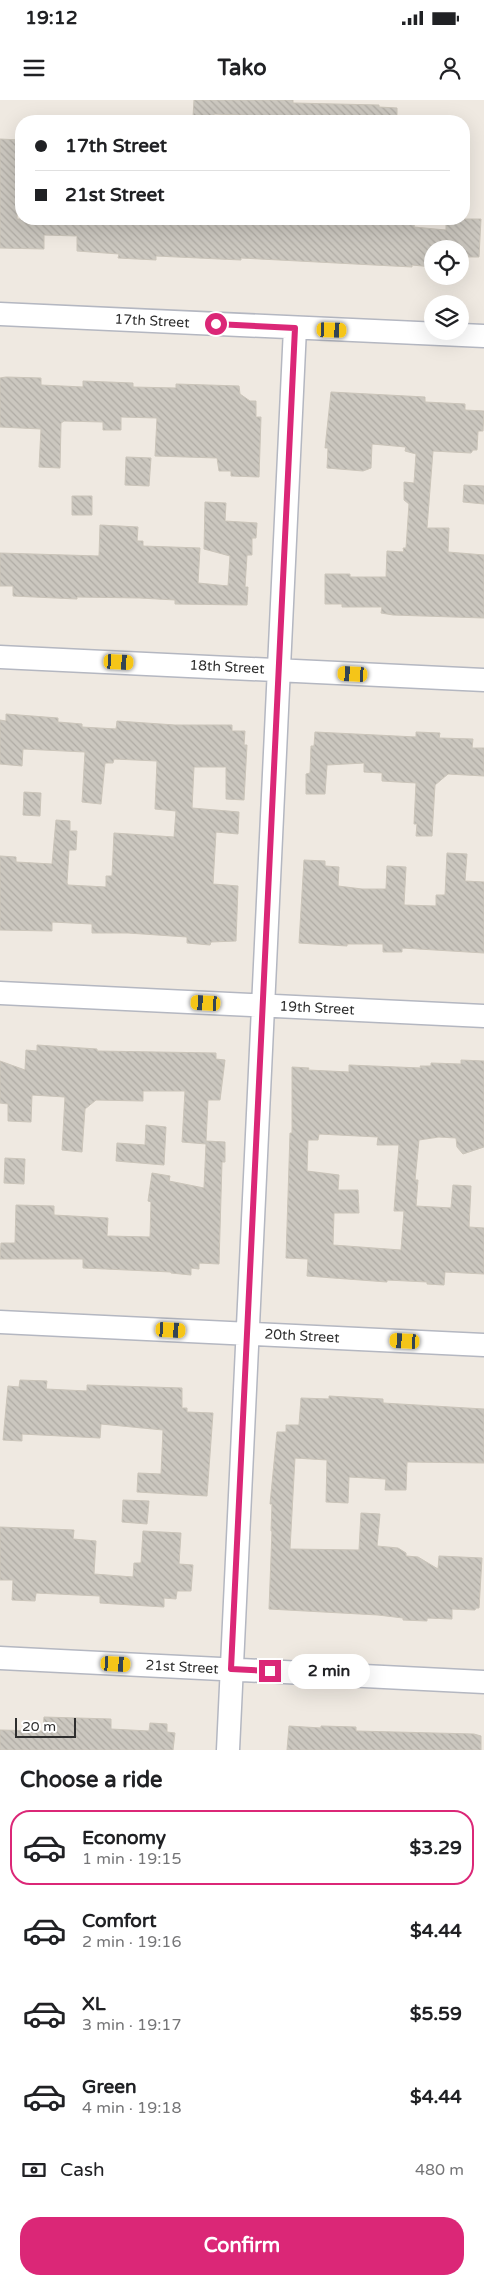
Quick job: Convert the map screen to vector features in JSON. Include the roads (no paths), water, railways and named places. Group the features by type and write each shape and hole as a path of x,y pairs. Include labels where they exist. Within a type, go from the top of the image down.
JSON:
{"street":[{"name":"17th Street","path":"0,314 484,336"},
{"path":"228,1750 295,328"},
{"name":"18th Street","path":"0,657 484,680"},
{"name":"19th Street","path":"0,993 484,1016"},
{"name":"20th Street","path":"0,1322 484,1345"},
{"name":"21st Street","path":"0,1658 484,1682"}]}
